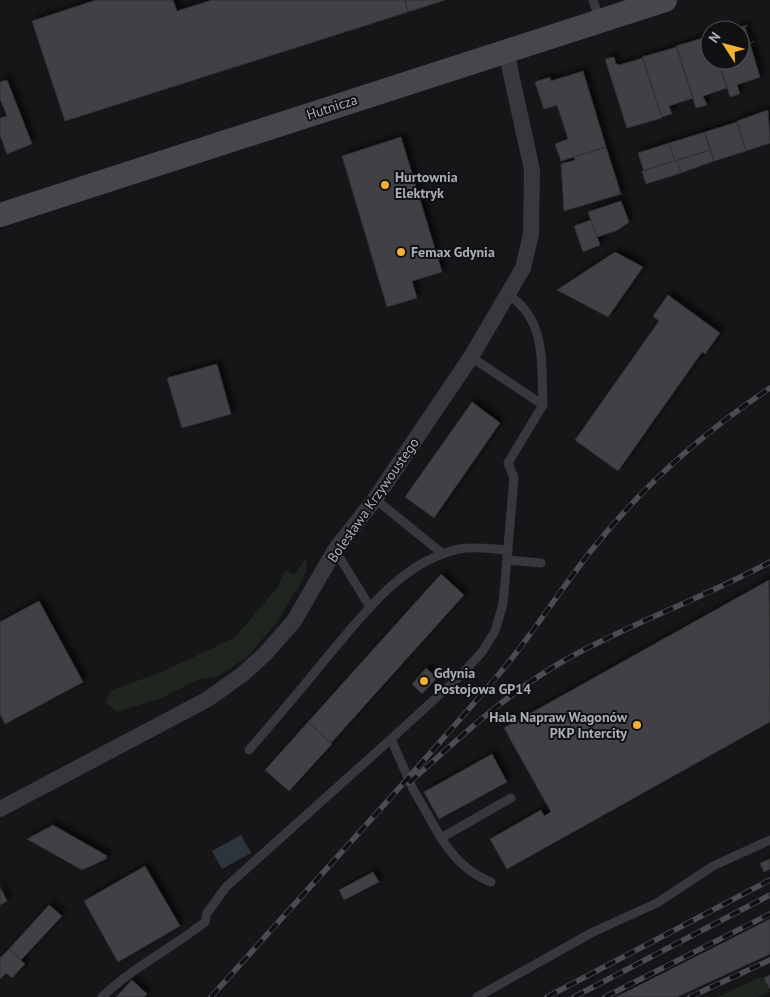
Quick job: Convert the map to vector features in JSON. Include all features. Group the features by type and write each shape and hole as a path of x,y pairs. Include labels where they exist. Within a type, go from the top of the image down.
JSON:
{"main road":[{"name":"Hutnicza","path":"0,215 506,51 597,10 665,0"}],"street":[{"name":"Bolesława Krzywoustego","path":"0,808 208,699 243,674 265,654 294,621 335,550 375,499 471,357 509,295 523,268 531,234 532,179 506,51"}],"lane":[{"path":"102,997 119,981 205,922 206,913 226,887 460,676 495,631 503,604 514,478 508,463 543,405 539,337 536,325 523,305 509,295"},
{"path":"471,357 543,405"},
{"path":"375,499 443,554"},
{"path":"249,750 370,607 402,577 443,554 473,547 508,550"},
{"path":"335,550 370,607"},
{"path":"507,560 541,563"},
{"path":"391,739 413,789 441,838 460,864 479,877 491,882"},
{"path":"441,838 511,798"},
{"path":"477,997 593,932 657,903 714,866 770,840"}],"shaded area":[{"path":"306,558 307,567 302,581 274,626 246,658 218,676 197,680 161,698 117,712 105,702 111,691 166,670 234,638 278,587 285,570 294,575"},
{"path":"241,835 251,853 222,869 212,851"},
{"path":"758,978 764,978 770,992 757,997 718,997"}],"building":[{"path":"96,0 173,0 177,11 212,0 405,0 408,12 65,121 32,21"},
{"path":"405,0 445,0 408,12"},
{"path":"700,39 700,70 721,70 727,88 703,96 707,105 696,108 676,46"},
{"path":"750,44 760,77 737,85 740,94 730,97 721,70 750,70"},
{"path":"677,47 693,98 669,106 672,114 662,117 642,57"},
{"path":"614,57 616,64 619,65 643,58 662,118 627,128 605,59"},
{"path":"583,71 606,147 561,161 555,144 568,139 557,105 544,109 535,82 550,77 551,81"},
{"path":"7,80 32,144 7,154 0,135 0,118 7,116 0,99 0,82"},
{"path":"768,110 770,143 746,151 737,121"},
{"path":"737,122 746,151 714,161 705,132"},
{"path":"705,132 710,150 675,161 669,143"},
{"path":"401,137 442,272 412,281 417,298 387,307 342,156"},
{"path":"669,143 675,161 644,171 638,153"},
{"path":"606,147 621,194 564,211 561,164 575,160 574,157"},
{"path":"710,150 714,161 681,173 677,160"},
{"path":"677,160 681,173 646,184 642,171"},
{"path":"621,201 629,222 618,230 597,237 588,212"},
{"path":"591,220 600,245 583,252 574,226"},
{"path":"615,252 643,267 608,317 557,290"},
{"path":"668,295 720,333 705,354 702,352 618,471 575,440 659,321 653,316"},
{"path":"217,364 231,414 182,428 167,378"},
{"path":"472,402 500,423 434,518 405,497"},
{"path":"441,574 464,595 331,743 308,722"},
{"name":"Hala Napraw Wagonów PKP Intercity","path":"769,580 770,722 507,869 490,839 541,810 544,816 551,812 504,728"},
{"path":"39,601 83,682 5,724 0,714 0,622"},
{"name":"Gdynia Postojowa GP14","path":"426,668 437,678 422,694 412,684"},
{"path":"308,722 332,744 289,791 265,770"},
{"path":"492,754 507,782 439,819 424,792"},
{"path":"53,825 107,856 106,859 82,870 27,839"},
{"path":"770,859 770,869 764,872 760,863"},
{"path":"145,866 180,926 118,962 84,901"},
{"path":"373,872 379,882 344,900 339,890"},
{"path":"0,887 7,901 0,905"},
{"path":"49,905 62,916 21,960 9,949"},
{"path":"770,919 770,954 677,997 616,997"},
{"path":"9,949 25,964 12,978 6,973 0,979 0,958"},
{"path":"770,975 770,988 769,988 764,978"},
{"path":"132,980 147,994 144,997 116,997"}],"railway":[{"path":"211,997 396,792 505,667 583,561 634,502 699,441 770,388"},
{"path":"409,783 485,716 545,672 592,646 770,562"},
{"path":"547,997 770,880"},
{"path":"574,997 770,895"},
{"path":"605,997 770,914"},
{"path":"690,997 770,960"}],"place":[{"name":"Hurtownia Elektryk","path":"385,185"},
{"name":"Femax Gdynia","path":"401,252"},
{"name":"Gdynia Postojowa GP14","path":"424,681"},
{"name":"Hala Napraw Wagonów PKP Intercity","path":"637,725"}]}
